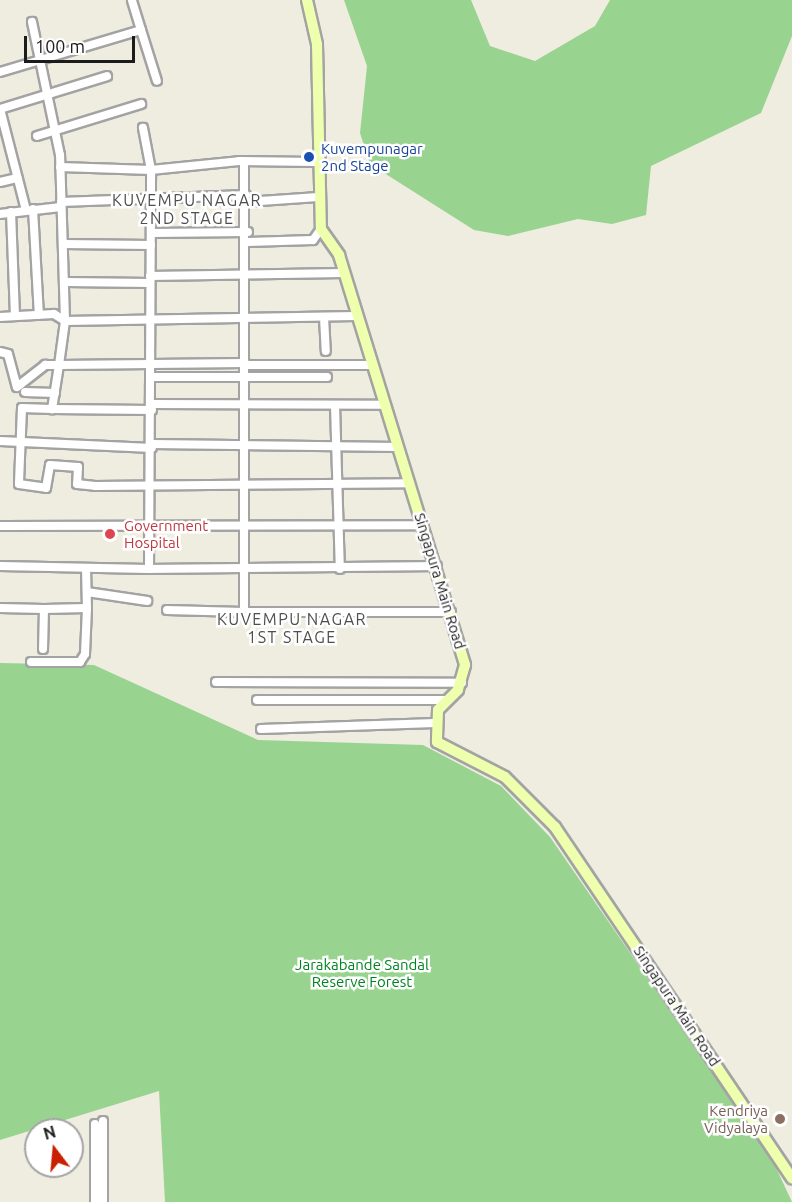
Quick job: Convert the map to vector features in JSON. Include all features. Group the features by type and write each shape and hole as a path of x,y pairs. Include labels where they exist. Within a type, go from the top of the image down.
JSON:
{"street":[{"path":"132,0 157,81"},
{"path":"248,242 313,240 321,230 316,162 317,44 307,0"},
{"path":"32,22 56,132 66,282 65,321 52,409"},
{"path":"0,72 41,62 141,30"},
{"path":"39,315 29,210 4,144 0,109 49,96 107,76"},
{"path":"37,136 141,104"},
{"path":"143,128 151,170 152,483 149,569"},
{"path":"60,167 151,170 244,161 316,162"},
{"path":"244,161 248,232 241,570 244,612"},
{"path":"0,182 18,178"},
{"path":"0,214 61,205 318,197"},
{"path":"12,212 15,316"},
{"name":"Singapura Main Road","path":"321,230 339,255 370,364 437,566 465,664 462,683"},
{"path":"151,233 248,232"},
{"path":"63,244 151,245"},
{"path":"66,282 344,273"},
{"path":"0,317 54,314 65,321 150,323 356,316"},
{"path":"324,317 326,351"},
{"path":"0,352 8,354 17,387 45,365 370,364"},
{"path":"151,377 327,377"},
{"path":"25,392 55,393"},
{"path":"384,405 246,404 22,408 18,443 19,484 46,488 50,465 78,466 77,484 152,483 244,486 410,483"},
{"path":"335,405 340,569"},
{"path":"0,441 152,446 398,447"},
{"path":"0,526 243,528 423,525"},
{"path":"0,566 241,570 437,566"},
{"path":"31,662 80,662 87,608 86,568"},
{"path":"87,592 147,601"},
{"path":"0,608 87,608"},
{"path":"43,649 44,609"},
{"path":"167,610 451,612"},
{"path":"216,682 462,683"},
{"path":"261,729 435,723 448,700 462,683"},
{"path":"257,700 448,700"},
{"name":"Singapura Main Road","path":"435,723 437,742 505,777 555,828 792,1178"},
{"path":"103,1121 103,1202"},
{"path":"94,1124 95,1202"}],"green space":[{"path":"344,0 471,0 490,46 535,61 595,26 610,0 792,0 792,36 761,113 651,166 646,215 612,224 578,219 508,236 474,230 370,164 360,133 367,66"},
{"name":"Jarakabande Sandal Reserve Forest","path":"0,663 94,665 258,740 423,745 501,786 550,837 771,1157 792,1202 165,1202 159,1091 71,1118 24,1118 24,1133 0,1140"}],"place":[{"name":"Kuvempunagar 2nd Stage","path":"309,157"},
{"name":"Government Hospital","path":"110,534"},
{"name":"Kendriya Vidyalaya","path":"780,1119"}],"district":[{"name":"KUVEMPU NAGAR 2ND STAGE","path":"187,209"},
{"name":"KUVEMPU NAGAR 1ST STAGE","path":"292,628"}]}
